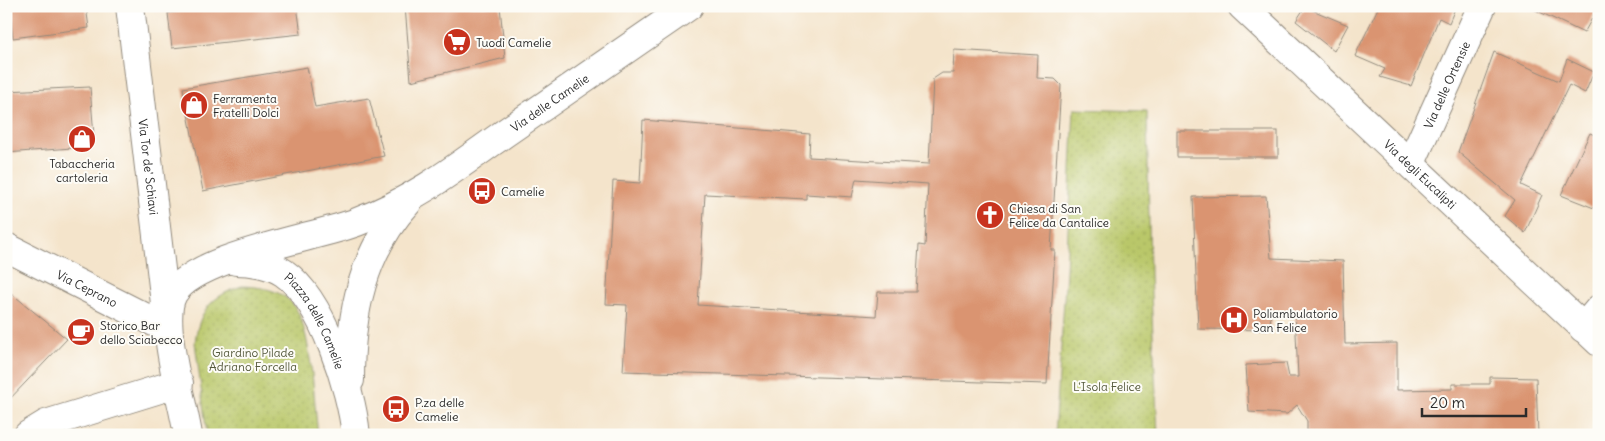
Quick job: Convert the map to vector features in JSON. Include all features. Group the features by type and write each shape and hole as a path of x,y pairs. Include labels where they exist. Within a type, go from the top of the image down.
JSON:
{"street":[{"name":"Via Tor de' Schiavi","path":"130,6 168,329"},
{"name":"Via delle Camelie","path":"259,251 356,223 410,199 689,6"},
{"name":"Via degli Eucalipti","path":"1242,6 1411,163 1594,326"},
{"name":"Via delle Ortensie","path":"1411,163 1482,6"},
{"name":"Via delle Camelie","path":"353,406 350,339 358,298 380,240 410,199"},
{"name":"Via Ceprano","path":"6,247 168,329"},
{"name":"Piazza delle Camelie","path":"188,435 168,329 169,308 177,289 192,275 221,262 259,251"},
{"name":"Piazza delle Camelie","path":"221,262 243,261 276,269 300,288 320,321 353,406 356,435"},
{"path":"28,435 46,424 178,383"}],"green space":[{"name":"L'Isola Felice","path":"1074,109 1147,111 1150,274 1158,435 1055,435"},
{"name":"Giardino Pilade Adriano Forcella","path":"242,286 262,288 275,292 287,298 299,314 308,346 318,435 207,435 195,342 197,331 204,313 215,300 223,294"}],"building":[{"path":"9,6 86,6 89,28 13,38"},
{"path":"213,6 297,6 301,34 172,48 168,13"},
{"path":"405,6 500,6 505,58 411,81"},
{"path":"1379,6 1456,6 1449,23 1439,18 1411,86 1380,77 1385,69 1355,56"},
{"path":"1527,6 1588,6 1596,11 1584,33"},
{"path":"1305,7 1348,25 1334,51 1296,21"},
{"path":"954,50 1038,55 1037,78 1055,79 1061,85 1051,250 1055,250 1047,384 623,371 627,305 606,304 613,181 640,183 643,120 810,134 809,157 929,164 933,79 942,73 953,73","holes":["856,179 928,184 925,246 919,245 916,292 878,292 876,316 698,305 705,194 806,199 806,194 852,197"]},
{"path":"1494,52 1559,81 1567,59 1594,72 1585,93 1569,85 1521,185 1542,195 1525,233 1505,216 1515,200 1458,152"},
{"path":"307,67 315,107 369,98 384,156 203,191 183,88"},
{"path":"90,87 94,136 85,147 6,153 6,91"},
{"path":"1177,131 1278,131 1278,157 1177,157"},
{"path":"1590,133 1599,137 1599,210 1561,195"},
{"name":"Poliambulatorio San Felice","path":"1266,196 1271,258 1343,261 1345,344 1397,343 1397,390 1452,389 1452,384 1490,384 1490,377 1536,378 1538,435 1307,435 1307,421 1297,405 1287,414 1249,412 1246,365 1286,363 1289,377 1298,377 1295,312 1271,310 1270,330 1198,329 1193,197"},
{"path":"11,293 67,339 6,403 6,298"}],"place":[{"name":"Tuodì Camelie","path":"457,42"},
{"name":"Ferramenta Fratelli Dolci","path":"194,105"},
{"name":"Tabaccheria cartoleria","path":"82,139"},
{"name":"Camelie","path":"482,191"},
{"name":"Chiesa di San Felice da Cantalice","path":"990,215"},
{"name":"Poliambulatorio San Felice","path":"1234,320"},
{"name":"Storico Bar dello Sciabecco","path":"81,332"},
{"name":"P.za delle Camelie","path":"396,409"}]}
